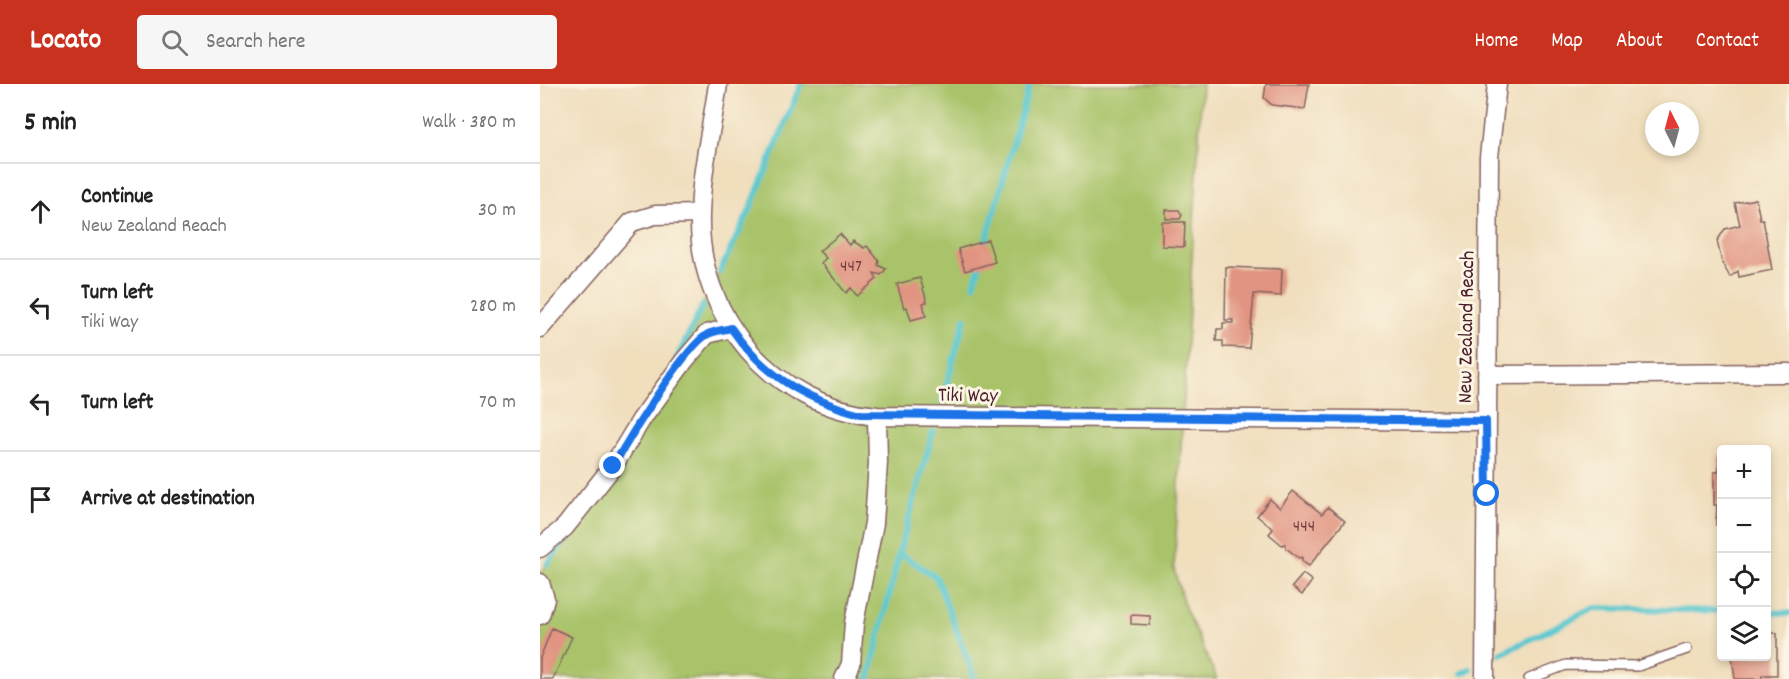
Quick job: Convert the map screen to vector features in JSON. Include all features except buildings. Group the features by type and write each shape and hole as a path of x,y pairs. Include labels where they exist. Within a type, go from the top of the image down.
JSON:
{"street":[{"name":"Tiki Way","path":"718,84 700,214 708,280 731,328 764,367 802,394 831,406 877,416 1486,421"},
{"name":"New Zealand Reach","path":"1485,679 1489,157 1497,84"},
{"path":"540,328 632,222 655,215 700,214"},
{"path":"540,548 565,527 606,475 684,361 707,334 731,328"},
{"path":"1487,375 1789,373"},
{"path":"844,679 851,664 854,622 874,523 878,463 877,416"},
{"path":"540,583 545,599 540,615"}],"lane":[{"path":"1529,679 1566,665 1638,666 1687,649"}],"green space":[{"path":"801,84 1202,84 1174,569 1184,605 1217,679 540,679 540,573 575,530 614,473 676,359 749,212"}],"waterway":[{"path":"720,271 749,212 801,84"},
{"path":"984,248 1030,84"},
{"path":"974,285 981,261"},
{"path":"677,358 703,305"},
{"path":"942,401 965,318"},
{"path":"869,679 899,553 933,432"},
{"path":"547,564 585,515"},
{"path":"899,553 936,577 975,679"},
{"path":"1500,654 1594,608 1717,611"},
{"path":"1771,612 1789,613"},
{"path":"1462,673 1470,669"}],"route":[{"path":"613,466 641,420 684,361 707,334 731,328 764,367 802,394 831,406 877,416 1486,421 1487,494"}]}
